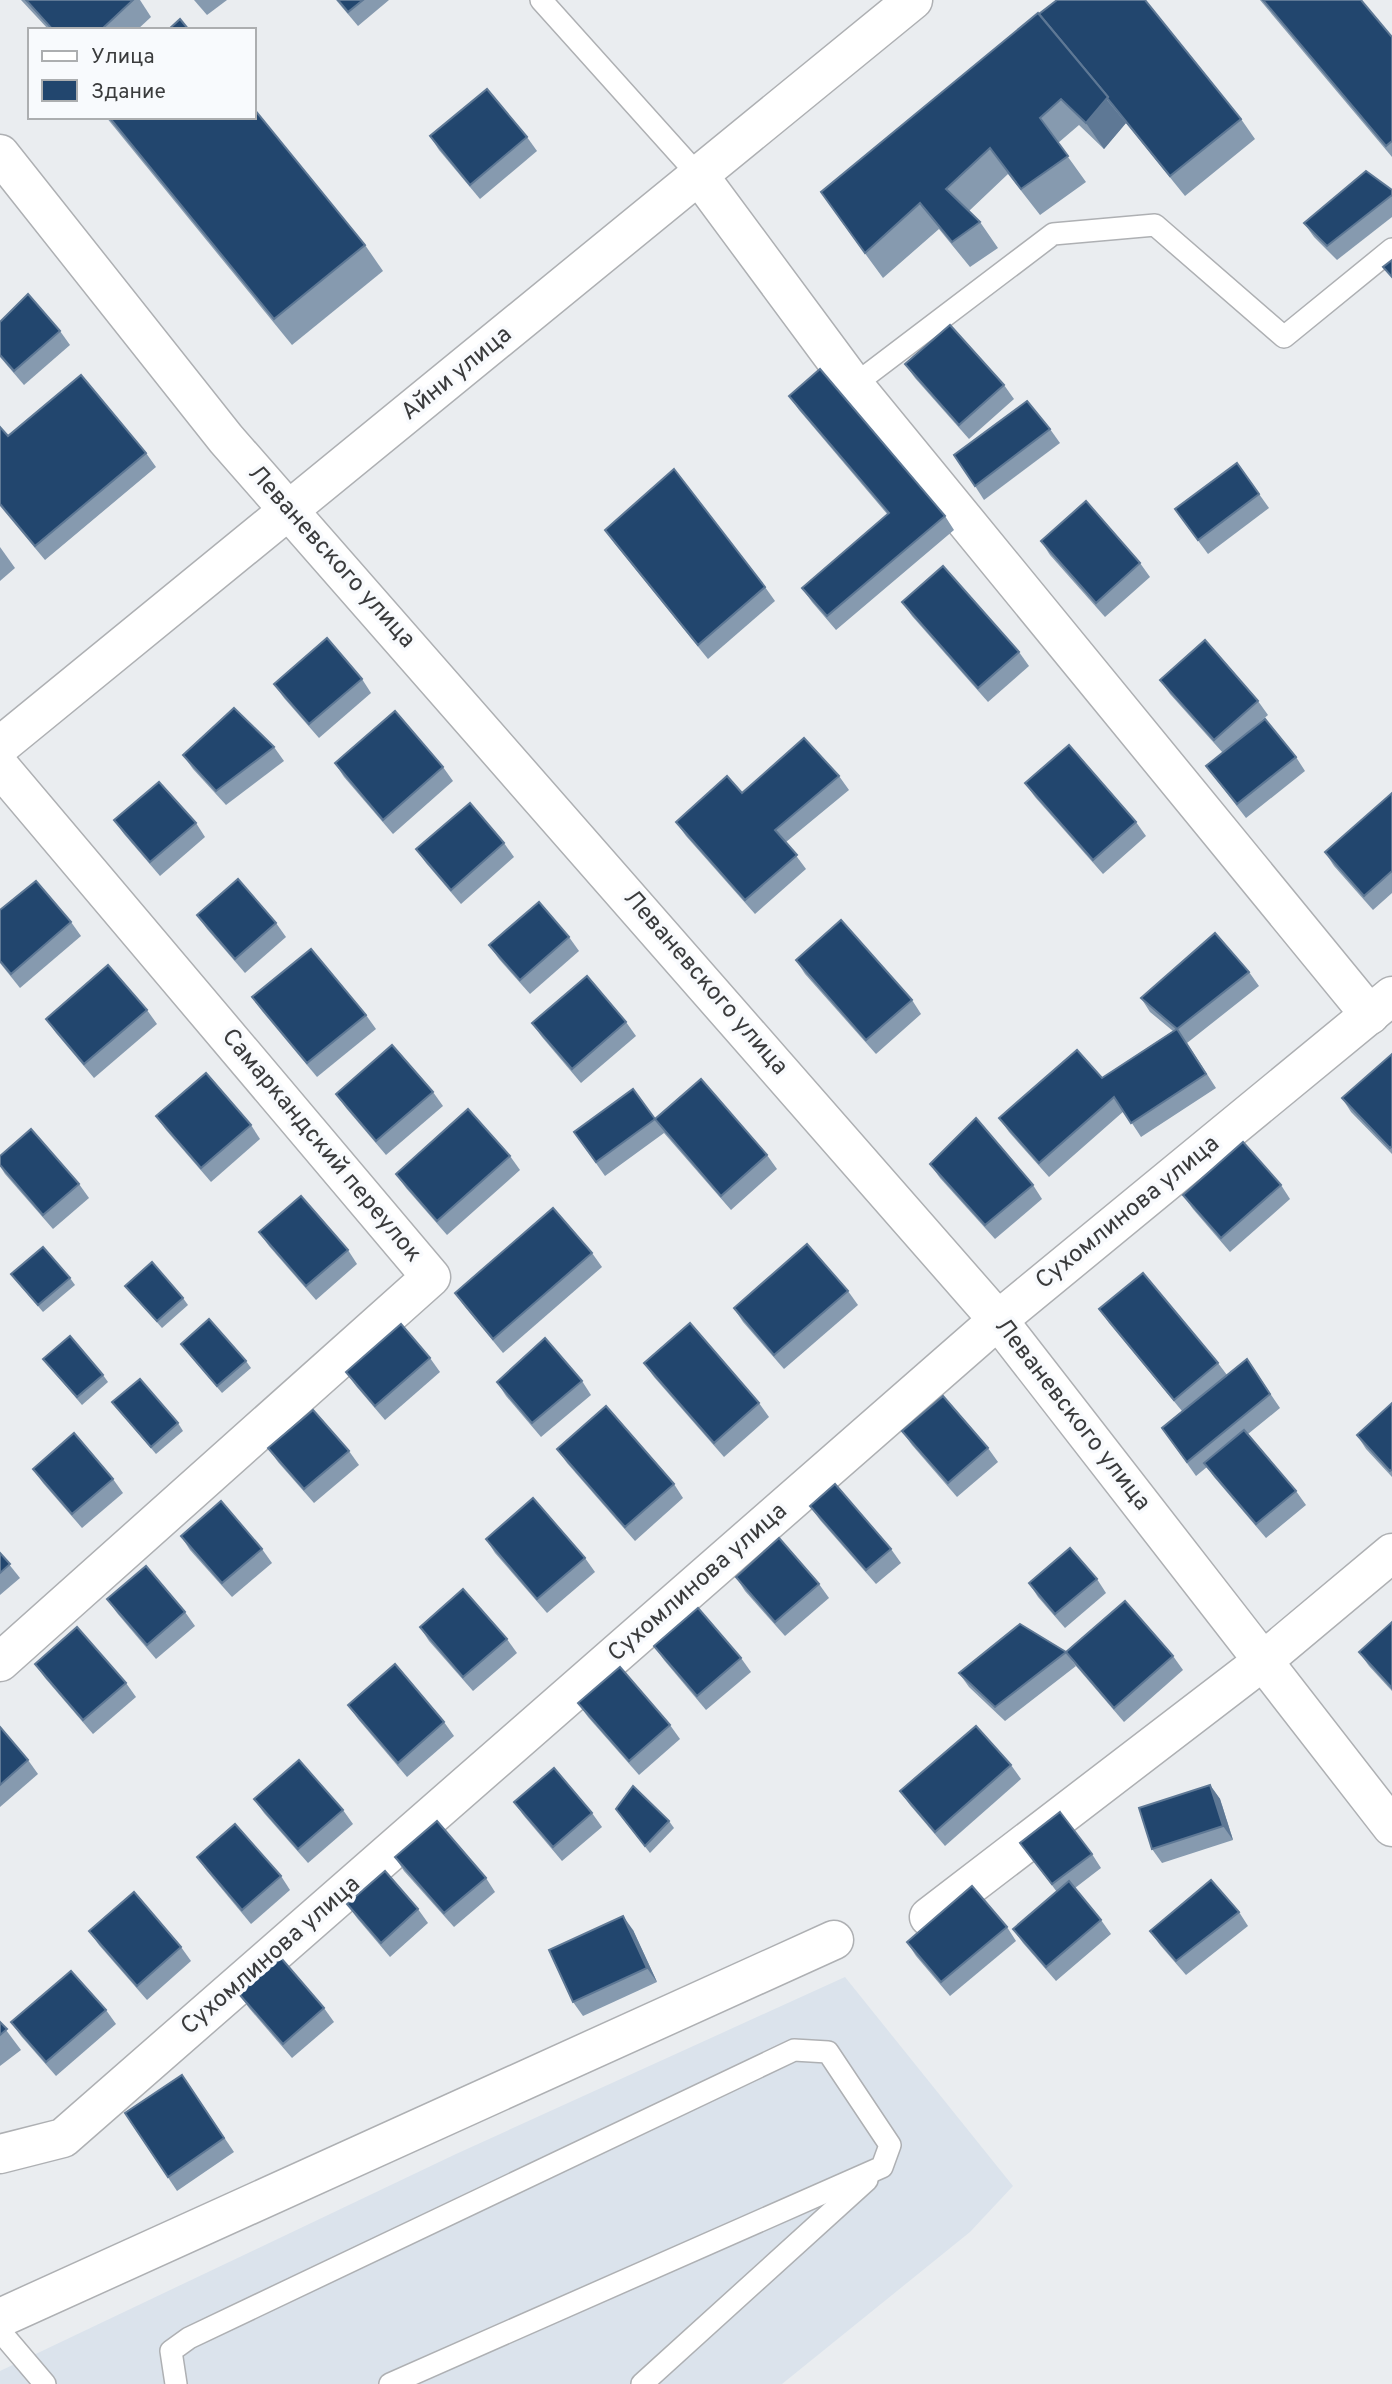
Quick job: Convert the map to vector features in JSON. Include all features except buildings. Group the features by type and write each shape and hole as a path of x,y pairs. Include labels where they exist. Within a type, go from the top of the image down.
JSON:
{"street":[{"name":"Айни улица","path":"0,746 700,177 913,0"},
{"name":"Леваневского улица","path":"0,154 226,439 998,1320 1392,1827"},
{"path":"700,177 855,386 1381,1005"},
{"name":"Самаркандский переулок","path":"0,767 431,1277 0,1662"},
{"name":"Сухомлинова улица","path":"0,2154 63,2138 998,1320 1381,1005"},
{"path":"929,1917 1263,1661 1392,1553"},
{"path":"0,2318 834,1940"}],"lane":[{"path":"541,0 700,177"},
{"path":"855,386 1053,234 1155,225 1284,337 1392,249"},
{"path":"176,2384 171,2351 189,2338 794,2050 828,2052 890,2145 882,2167 642,2384"},
{"path":"390,2384 882,2167"},
{"path":"0,2331 45,2384"}],"shaded area":[{"path":"845,1977 1013,2186 970,2232 782,2384 0,2384 0,2371 456,2154"}]}
